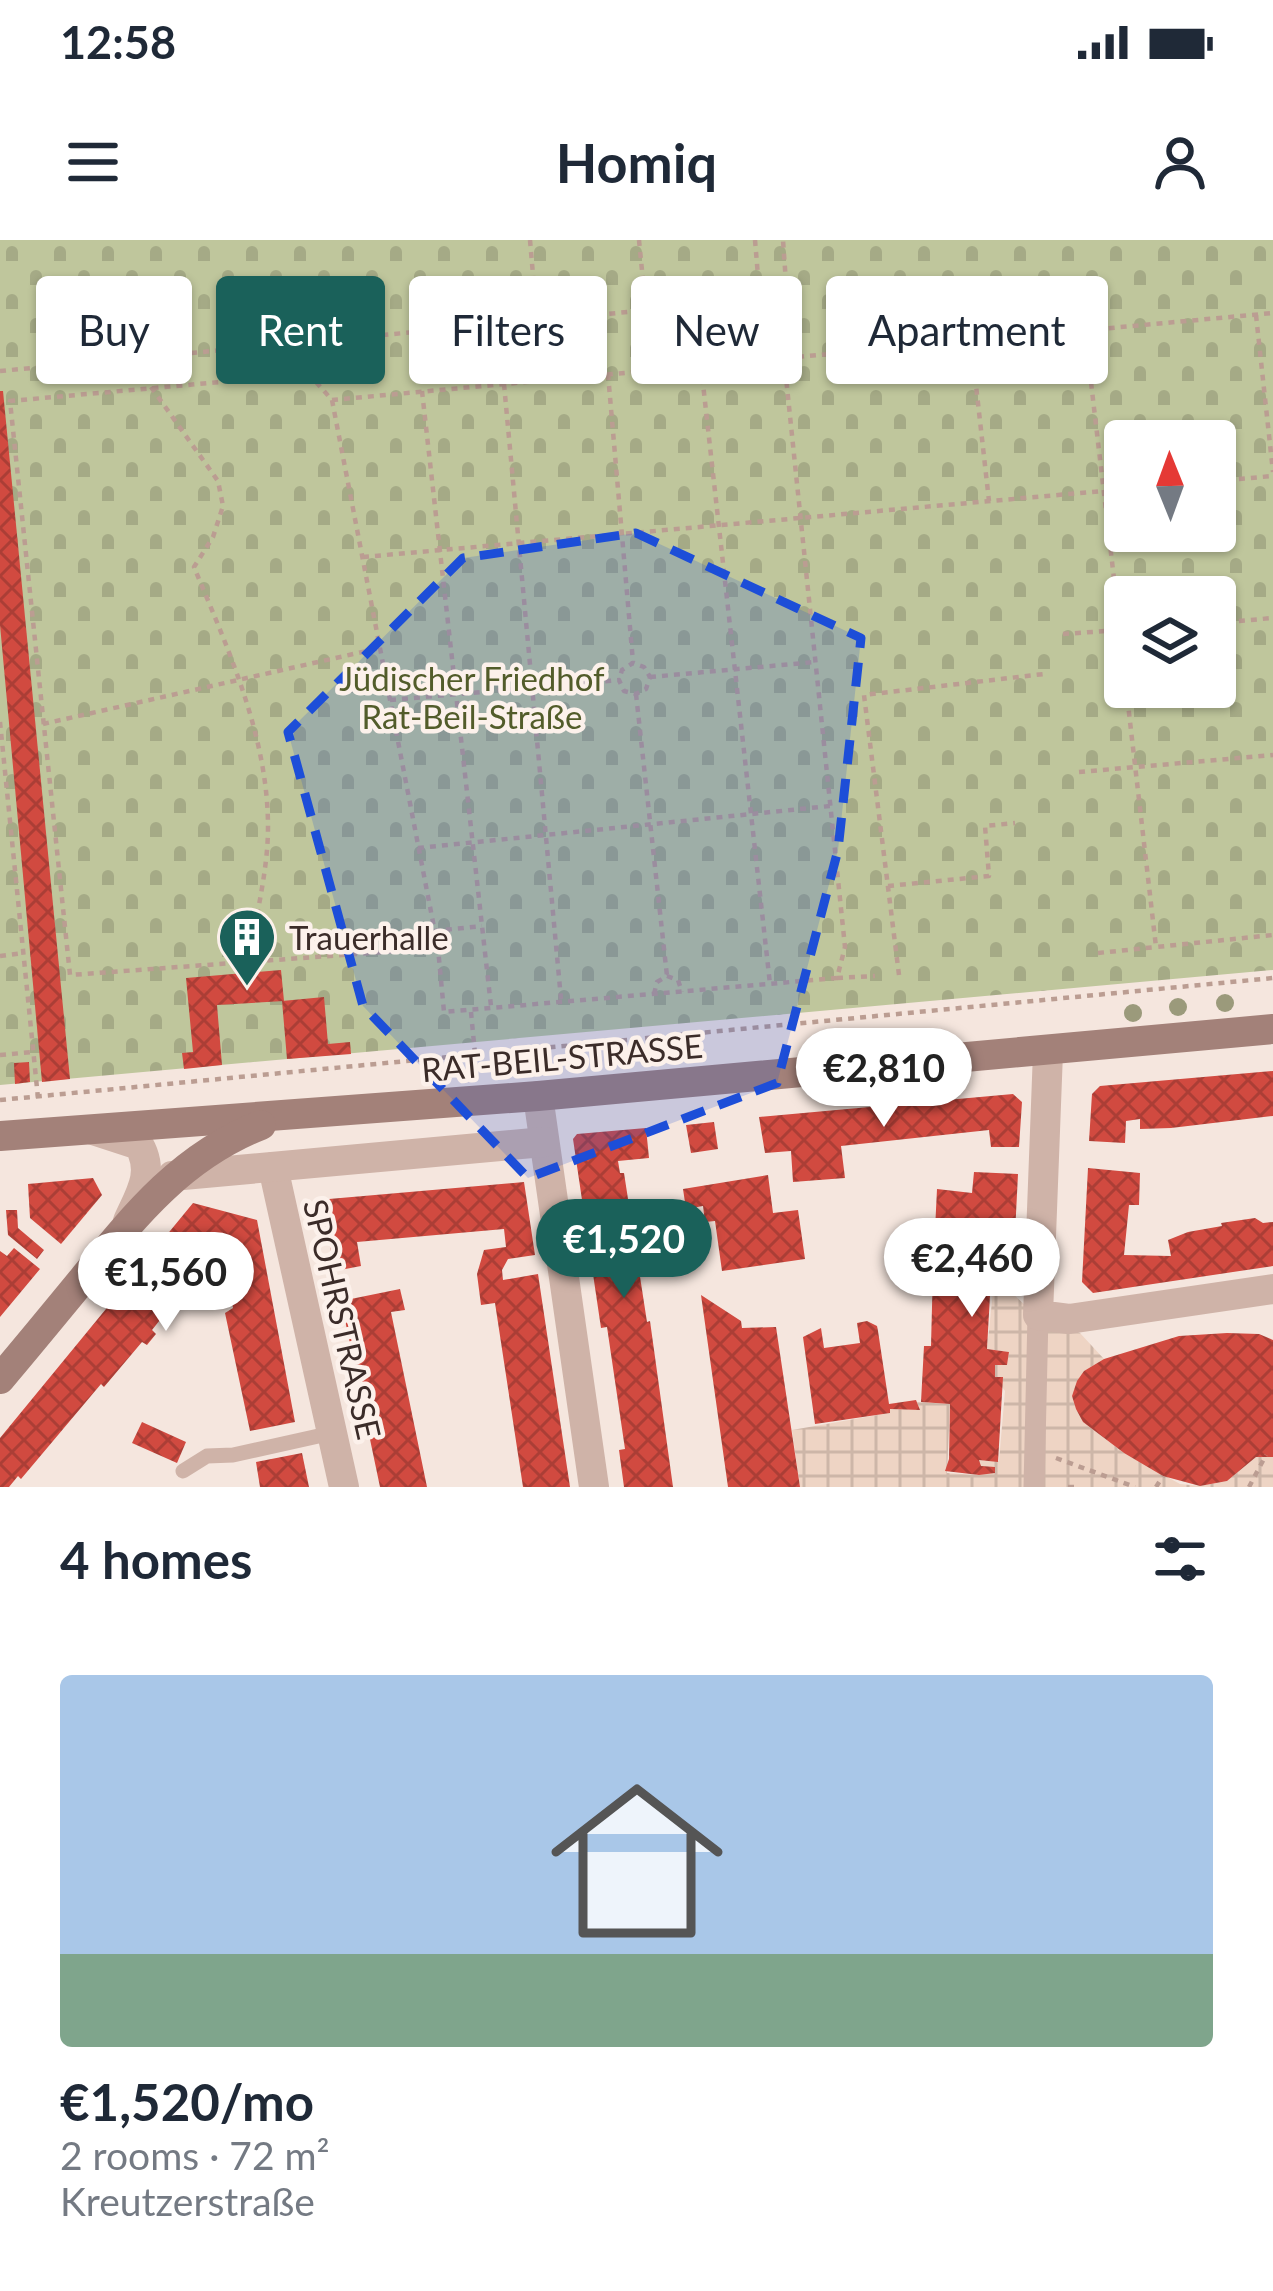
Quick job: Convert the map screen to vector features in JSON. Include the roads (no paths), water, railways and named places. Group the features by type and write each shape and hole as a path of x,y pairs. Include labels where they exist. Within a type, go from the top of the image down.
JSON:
{"main road":[{"name":"RAT-BEIL-STRASSE","path":"0,1136 538,1096 1273,1029"},
{"path":"0,1379 128,1221 172,1176 209,1150 284,1116"}],"street":[{"path":"1034,1487 1048,1052"},
{"path":"538,1096 594,1487"},
{"path":"87,1129 139,1145 148,1160 148,1176 128,1221"},
{"path":"172,1176 544,1142"},
{"name":"SPOHRSTRASSE","path":"273,1167 344,1487"},
{"path":"1038,1315 1070,1318 1273,1289"}],"lane":[{"path":"183,1471 207,1456 233,1455 332,1433"}],"place":[{"name":"Trauerhalle","path":"247,988"}],"park label":[{"name":"Jüdischer Friedhof Rat-Beil-Straße","path":"472,697"}]}
